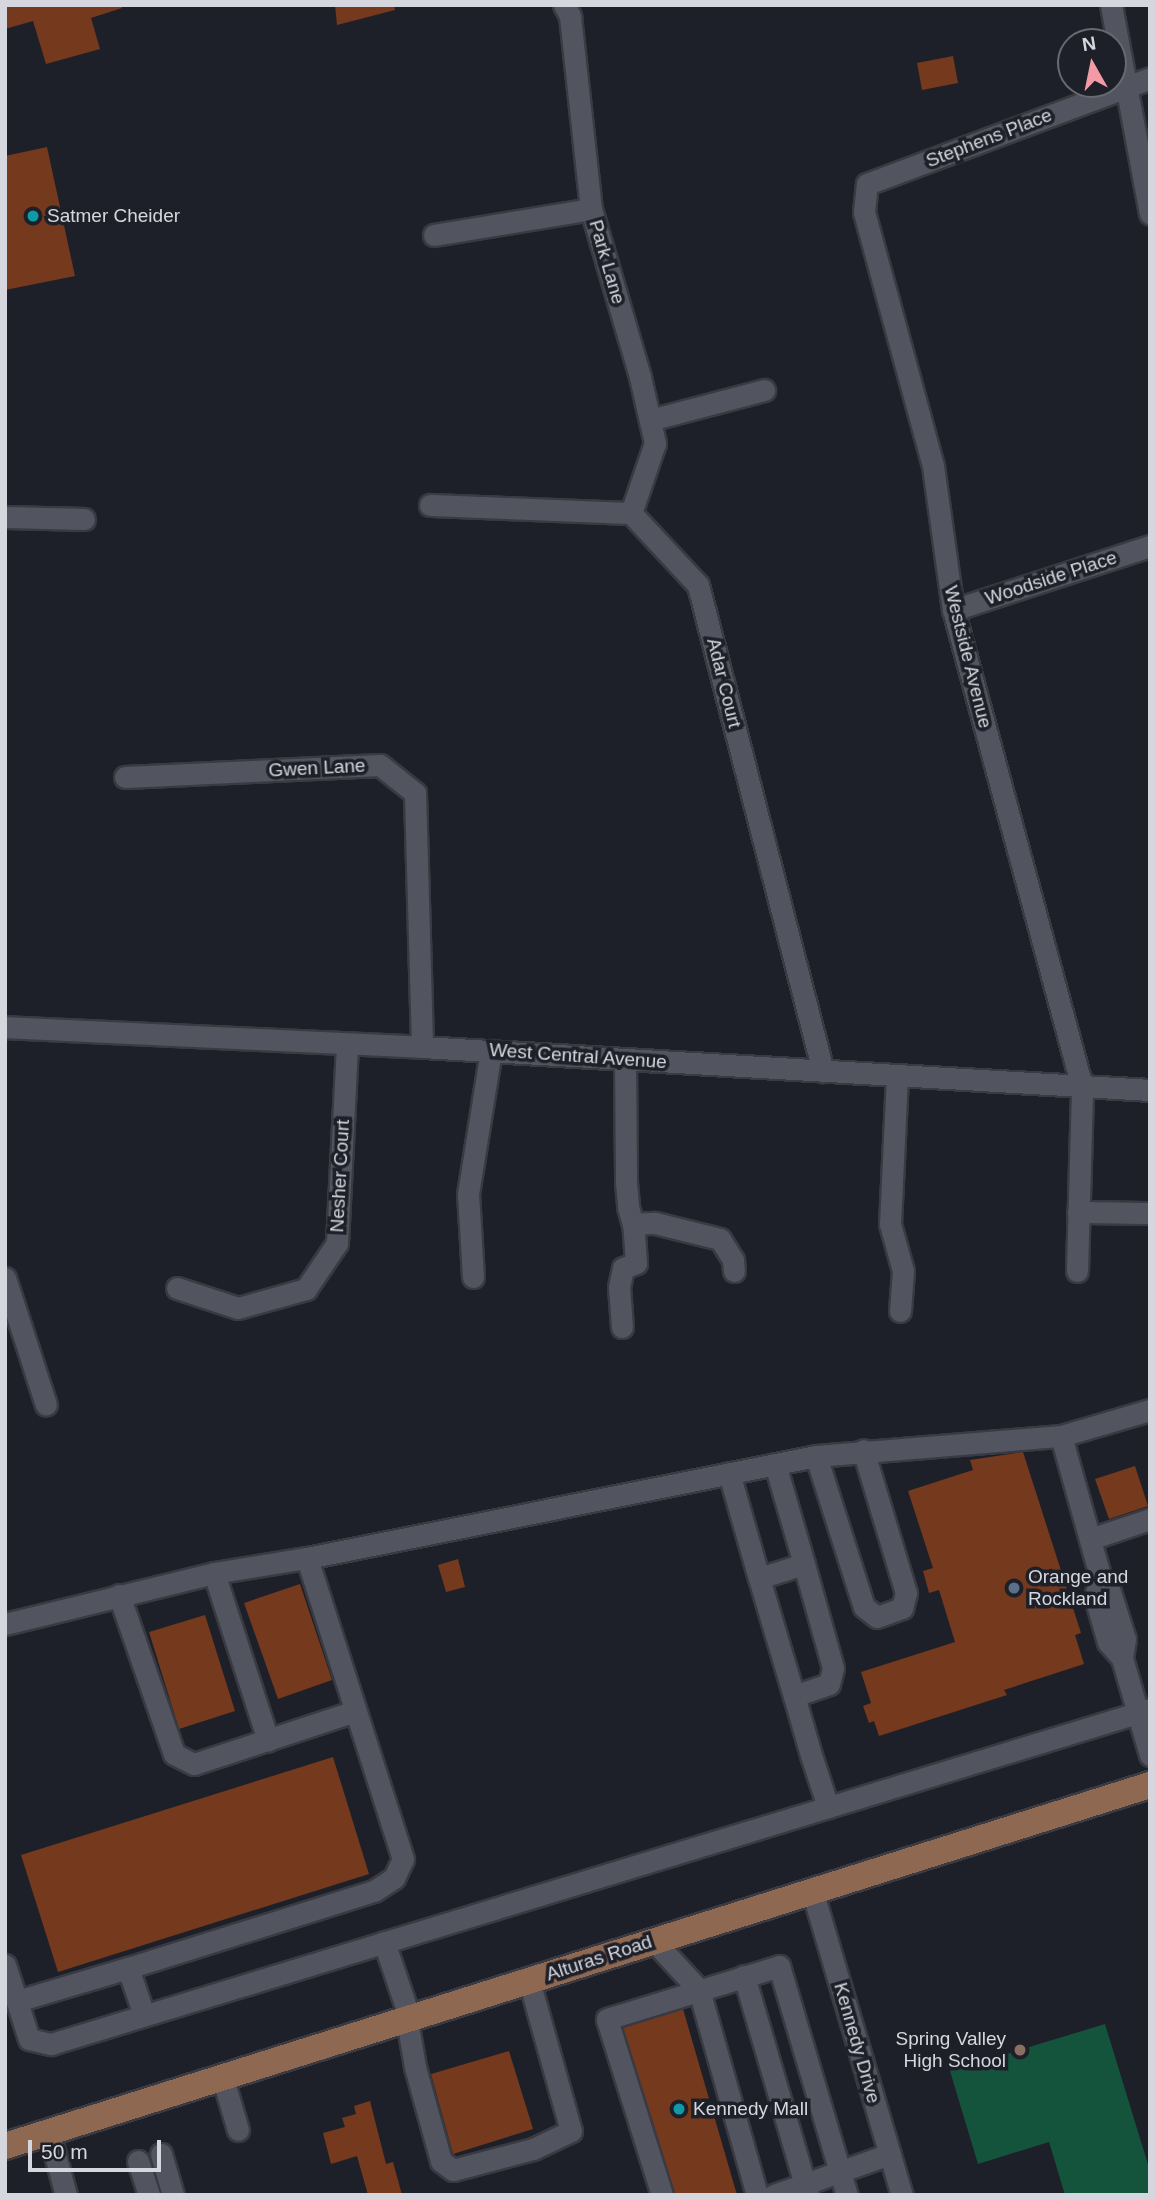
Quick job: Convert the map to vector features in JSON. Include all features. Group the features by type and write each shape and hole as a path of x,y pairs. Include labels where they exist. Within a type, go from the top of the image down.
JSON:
{"main road":[{"name":"Alturas Road","path":"5,2146 1150,1785"}],"street":[{"name":"Park Lane","path":"564,5 570,16 591,209 655,443 631,513"},
{"path":"1111,5 1115,28"},
{"name":"Stephens Place","path":"1127,86 1150,78"},
{"path":"1127,91 1150,213"},
{"name":"Stephens Place","path":"867,184 1094,98"},
{"name":"Westside Avenue","path":"867,184 864,212 933,466 953,610 1082,1087 1077,1271"},
{"path":"434,235 591,209"},
{"path":"650,420 764,390"},
{"path":"430,505 631,513"},
{"name":"Adar Court","path":"631,513 698,585 824,1072"},
{"path":"5,517 84,519"},
{"name":"Woodside Place","path":"953,610 1150,546"},
{"name":"Gwen Lane","path":"125,777 380,765 415,793 422,1047"},
{"name":"West Central Avenue","path":"5,1027 422,1047 1150,1090"},
{"name":"Nesher Court","path":"177,1288 238,1308 306,1289 337,1243 346,1044"},
{"path":"473,1277 468,1194 491,1051"},
{"path":"622,1327 619,1287 623,1268 636,1263 626,1182 625,1059"},
{"path":"897,1076 890,1224 903,1270 900,1311"},
{"path":"1079,1212 1150,1213"},
{"path":"633,1224 655,1223 720,1238 733,1261 734,1271"},
{"path":"5,1278 46,1405"},
{"path":"5,1625 214,1573 307,1558 816,1456 863,1450 1061,1436 1150,1410"},
{"path":"1061,1436 1100,1576 1111,1592 1125,1639 1122,1658 1144,1711 1150,1755"},
{"path":"816,1456 864,1607 877,1617 902,1608 906,1592 863,1450"},
{"path":"775,1464 833,1668 829,1684 794,1696"},
{"path":"729,1473 828,1807"},
{"path":"1090,1539 1150,1520"},
{"path":"17,2001 374,1891 394,1878 403,1859 307,1558"},
{"path":"759,1577 804,1564"},
{"path":"214,1573 268,1740"},
{"path":"119,1595 174,1755 194,1764 355,1711"},
{"path":"5,1965 29,2039 51,2043 1144,1711"},
{"name":"Kennedy Drive","path":"812,1890 902,2195"},
{"path":"654,1941 699,1990 759,2194 807,2190 890,2154"},
{"path":"384,1942 409,2020 415,2067 441,2161 453,2170 533,2149 571,2131 529,1981"},
{"path":"662,2195 607,2019 779,1966 847,2195"},
{"path":"128,1968 144,2015"},
{"path":"744,1976 807,2190"},
{"path":"223,2079 238,2130"},
{"path":"49,2133 66,2195"},
{"path":"161,2154 173,2195"},
{"path":"138,2161 149,2195"}],"green space":[{"path":"1105,2024 1150,2171 1150,2195 1065,2195 1049,2142 978,2164 950,2071"}],"building":[{"path":"5,5 121,5 122,8 91,18 100,49 46,64 33,21 5,29"},
{"path":"335,5 394,5 395,10 337,25"},
{"path":"953,56 958,83 922,90 917,63"},
{"name":"Satmer Cheider","path":"47,147 75,276 5,290 5,156"},
{"name":"Orange and Rockland","path":"1023,1452 1081,1633 1075,1635 1084,1664 1004,1690 1007,1695 879,1736 874,1721 869,1723 863,1706 871,1703 861,1672 955,1642 939,1590 929,1593 923,1571 933,1568 908,1491 973,1470 970,1460"},
{"path":"1135,1466 1148,1506 1109,1519 1095,1479"},
{"path":"458,1559 465,1587 446,1592 438,1565"},
{"path":"300,1584 332,1680 278,1699 244,1603"},
{"path":"205,1615 235,1711 179,1729 149,1632"},
{"path":"333,1757 369,1874 58,1972 21,1855"},
{"name":"Kennedy Mall","path":"683,2009 737,2195 675,2195 623,2028"},
{"path":"509,2051 533,2129 453,2154 431,2074"},
{"path":"370,2101 386,2164 393,2162 402,2195 368,2195 357,2156 331,2164 323,2133 345,2127 342,2118 356,2114 354,2106"}],"place":[{"name":"Satmer Cheider","path":"33,216"},
{"name":"Orange and Rockland","path":"1014,1588"},
{"name":"Spring Valley High School","path":"1020,2050"},
{"name":"Kennedy Mall","path":"679,2109"}]}
